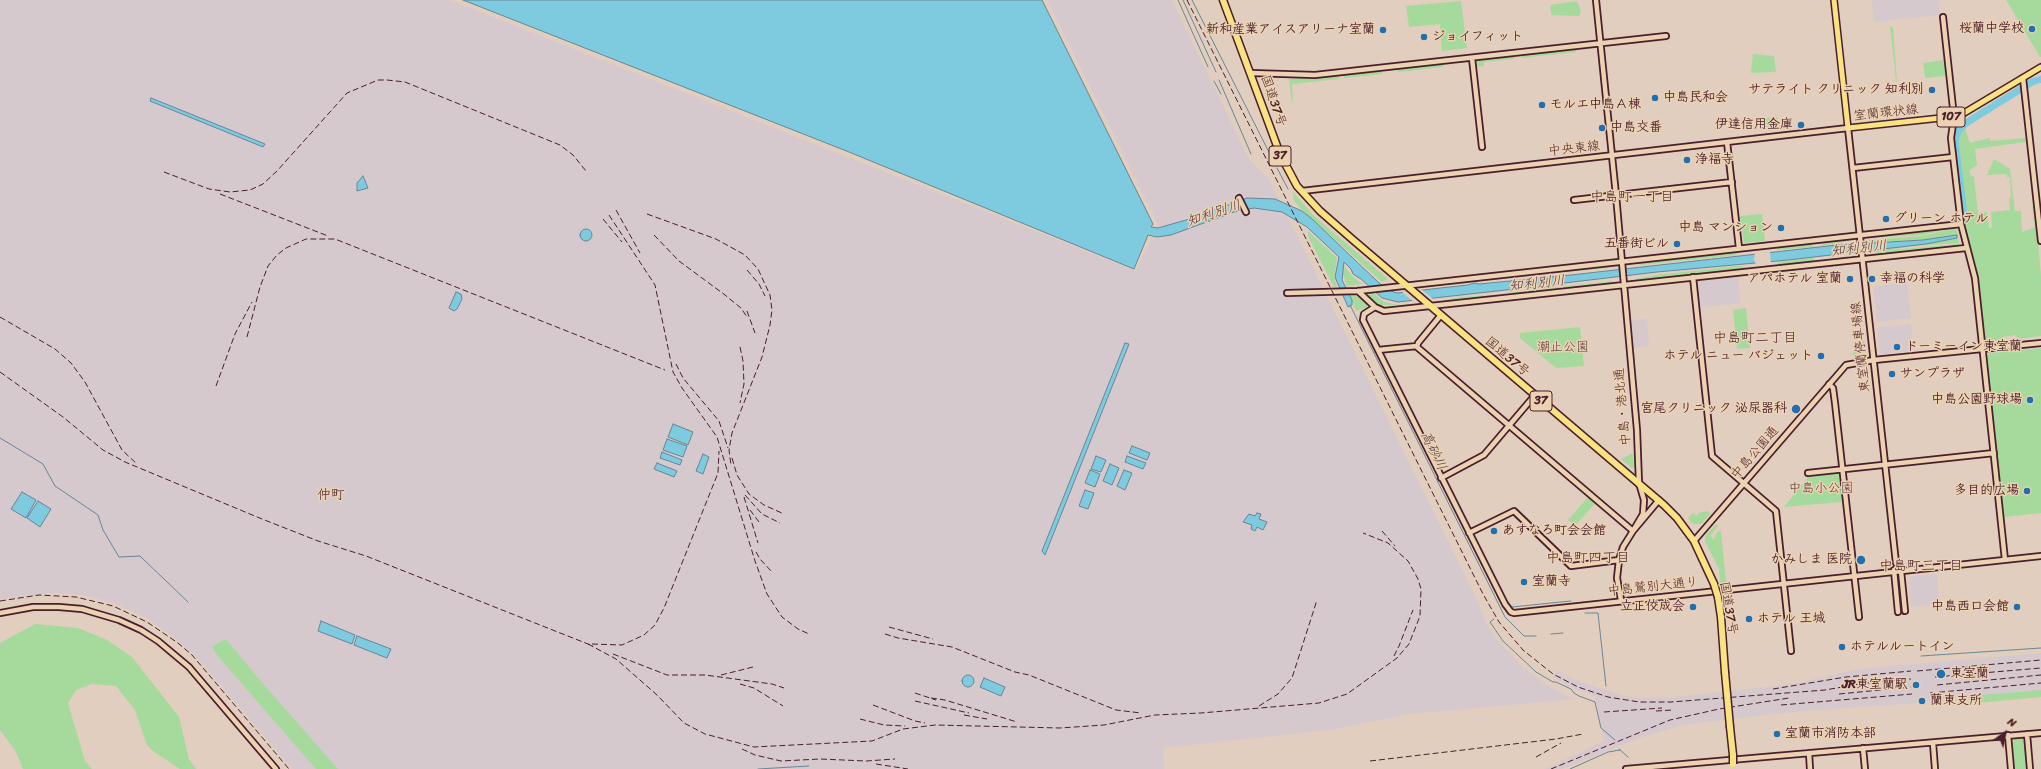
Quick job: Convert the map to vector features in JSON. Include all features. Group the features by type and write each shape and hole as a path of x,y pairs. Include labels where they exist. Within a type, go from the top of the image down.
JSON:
{"highway":[{"name":"国道37号","path":"1223,0 1283,163 1302,191 1320,211 1659,500 1677,518 1694,541 1714,584 1718,597 1734,767"}],"main road":[{"name":"室蘭環状線","path":"1834,0 1848,128 1954,117 1964,114 2041,67"}],"street":[{"path":"1596,0 1622,264"},
{"path":"1943,17 1954,117 1951,133 1961,226 1965,247 1975,278 2006,560"},
{"path":"1251,73 1315,75 1666,36"},
{"path":"1472,58 1482,147"},
{"path":"2023,78 2041,241"},
{"name":"中央東線","path":"1302,191 1848,128"},
{"name":"東室蘭停車場線","path":"1848,128 1886,465 1896,564 1893,572 1898,612"},
{"path":"1728,142 1739,248"},
{"path":"1853,168 1954,157"},
{"path":"1574,200 1732,182"},
{"path":"1239,198 1246,212"},
{"path":"1287,293 1348,292 1622,264 1739,248 1961,226"},
{"path":"1358,291 1375,307 1384,311 1965,247"},
{"name":"中島・港北通","path":"1622,264 1637,430 1639,484 1644,500 1644,510 1633,531"},
{"path":"1693,277 1712,456 1776,511 1791,651"},
{"path":"1375,307 1363,317 1469,533 1514,511 1571,566 1619,560"},
{"path":"1378,350 1417,346 1442,315"},
{"name":"中島公園通","path":"1694,541 1847,365 1874,360 2041,343"},
{"path":"1417,346 1633,531"},
{"path":"1829,384 1833,388 1859,616"},
{"path":"1441,478 1484,455 1535,395"},
{"path":"1808,473 1994,453"},
{"path":"1621,600 1617,578 1619,560 1623,547 1633,531 1659,500"},
{"name":"中島鷲別大通り","path":"1469,533 1505,604 1511,612 1514,613 1621,600 2041,556"},
{"name":"東室蘭停車場線","path":"1896,564 1901,571 1905,612"},
{"path":"0,613 33,607 82,609 120,620 141,630 158,641 189,667 276,769"},
{"path":"1626,769 1933,743 2041,732"},
{"path":"2027,734 2030,769"},
{"path":"2008,736 2011,769"},
{"path":"1933,743 1935,769"},
{"path":"1863,748 1865,769"},
{"path":"1809,753 1810,769"}],"shaded area":[{"path":"0,0 450,0 1136,271 1158,224 1047,0 1172,0 1249,159 1269,179 1481,608 1486,623 1497,640 1523,667 1547,685 1577,699 1410,714 1329,730 1163,748 1164,769 292,769 200,661 177,640 148,619 114,603 82,595 52,593 0,599"},
{"path":"1872,0 1939,0 1940,13 1938,15 1874,22"},
{"path":"1738,277 1740,303 1699,307 1697,281"},
{"path":"1907,282 1911,318 1877,322 1873,287"},
{"path":"1647,319 1649,346 1634,348 1632,320"},
{"path":"1911,324 1912,351 1880,353 1878,327"},
{"path":"1937,575 1938,604 1914,607 1911,605 1909,579 1912,576"},
{"path":"2041,653 2041,697 1979,702 1973,699 1793,712 1683,725 1642,737 1562,769 1545,769 1604,741 1595,696 1575,689 1552,677 1556,670 1578,681 1625,696 1640,698 1674,697 1793,684 1858,669"}],"green space":[{"name":"桜蘭中学校","path":"2006,0 2041,0 2041,57 2040,57"},
{"path":"1461,1 1467,48 1442,51 1440,24 1409,27 1406,6"},
{"path":"1577,1 1581,11 1579,16 1552,15 1550,5"},
{"path":"1890,26 1893,28 1897,82 1896,81"},
{"path":"1576,49 1576,52 1522,58 1522,55"},
{"path":"1753,54 1774,56 1776,72 1751,73"},
{"path":"1514,56 1514,59 1484,62 1484,66 1476,67 1476,60"},
{"path":"1945,60 1945,76 1925,78 1923,63"},
{"path":"1443,64 1443,67 1398,72 1397,69"},
{"path":"1382,71 1382,74 1344,78 1343,75"},
{"path":"1338,75 1339,79 1292,84 1292,103 1289,79"},
{"path":"1777,117 1779,128 1760,130 1759,119"},
{"path":"1964,126 1970,143 1990,138 1990,141 2026,138 2027,145 2025,142 1975,149 1977,165 1969,171 1971,176 1974,177 1978,213 1987,212 1989,228 1992,228 1991,212 2010,210 2009,198 2011,197 2010,177 2007,177 2006,174 1987,175 1994,159 2010,169 2015,211 2021,211 2022,232 2035,227 2032,206 2035,206 2041,276 2041,336 2017,339 2016,335 2003,337 2003,340 1986,342 1978,280 1965,232 1963,215 1963,197 1957,138 1958,132"},
{"path":"1292,191 1314,216 1388,279 1382,282 1301,209 1294,200"},
{"path":"1762,214 1765,241 1744,243 1740,216"},
{"path":"1956,227 1923,235 1867,238 1868,237"},
{"path":"1956,228 1959,237 1957,235 1923,240 1868,242 1867,240 1922,236"},
{"path":"1308,231 1337,258 1334,277 1337,286 1334,287 1308,236"},
{"path":"1853,238 1853,240 1823,246 1822,241"},
{"path":"1958,238 1959,243 1913,246 1870,253 1869,251 1926,244"},
{"path":"1811,243 1813,247 1777,250 1777,247"},
{"path":"1959,244 1959,246 1872,256 1870,254 1889,250"},
{"path":"1744,250 1737,252 1737,255 1642,265 1634,263"},
{"path":"1813,258 1814,262 1778,266 1778,262"},
{"path":"1611,264 1611,267 1599,269 1507,277 1507,276"},
{"path":"1738,266 1746,267 1746,269 1635,281 1635,279 1656,275"},
{"path":"1345,267 1353,277 1362,284 1347,286 1342,272"},
{"path":"1612,281 1612,284 1508,295 1508,293"},
{"path":"1372,292 1384,302 1399,305 1378,305 1369,297 1369,293"},
{"path":"1350,295 1360,297 1367,303 1367,307 1356,311"},
{"path":"1498,295 1478,299 1438,302 1459,297"},
{"path":"1746,308 1750,348 1737,349 1733,310"},
{"name":"潮止公園","path":"1580,327 1584,366 1556,368 1520,338 1520,333"},
{"path":"1864,339 1865,351 1863,354 1851,355"},
{"path":"2041,348 2041,513 2004,517 1987,356 1990,353"},
{"path":"1633,453 1634,467 1632,468 1621,459"},
{"name":"中島小公園","path":"1839,473 1843,499 1841,502 1784,507 1808,477"},
{"path":"1588,497 1595,503 1575,526 1568,520"},
{"path":"1708,511 1710,514 1701,524 1693,524 1688,518 1693,513 1697,516 1698,513"},
{"path":"1716,524 1718,526 1710,536 1714,539 1717,532 1721,531 1726,582 1724,584 1720,583 1719,569 1705,541 1706,535"},
{"path":"35,624 78,628 107,640 132,657 179,717 189,759 196,769 180,769 153,751 147,745 135,710 116,686 92,684 76,690 68,703 85,761 92,769 23,769 16,752 0,730 0,643"},
{"path":"226,639 258,678 338,769 316,769 217,655 212,646"},
{"path":"2041,690 2041,697 1977,703 1970,696"},
{"path":"2016,738 2021,738 2025,741 2028,769 2014,769 2012,743"}],"water":[{"path":"463,0 1042,0 1153,224 1151,227 1158,228 1193,218 1247,198 1275,199 1302,211 1378,282 1388,290 1397,293 1475,283 1479,284 1571,275 1837,245 1923,240 1957,235 1957,238 1926,244 1788,260 1657,272 1556,284 1553,287 1533,287 1398,302 1382,298 1361,279 1353,274 1351,269 1344,262 1342,280 1352,300 1352,305 1348,307 1335,277 1339,257 1307,227 1282,212 1254,208 1234,212 1171,235 1157,237 1148,235 1134,269 849,152"},
{"path":"151,98 265,144 263,147 150,101"},
{"path":"363,176 368,188 357,191 357,183"},
{"path":"584,229 588,229 592,235 588,241 584,241 580,237 580,233"},
{"path":"456,292 461,294 462,299 457,309 454,311 449,308"},
{"path":"1125,343 1129,344 1045,555 1042,551"},
{"path":"673,424 693,432 688,445 668,437"},
{"path":"667,439 687,446 683,457 663,450"},
{"path":"1132,446 1150,453 1147,460 1129,453"},
{"path":"662,452 682,460 680,465 660,458"},
{"path":"703,454 709,457 703,474 696,471"},
{"path":"1096,456 1106,460 1101,472 1091,469"},
{"path":"1127,456 1146,463 1143,469 1125,462"},
{"path":"657,463 677,471 674,477 654,469"},
{"path":"1110,464 1119,468 1112,485 1103,481"},
{"path":"1090,470 1100,474 1095,487 1085,483"},
{"path":"1124,470 1132,473 1125,490 1117,486"},
{"path":"1085,490 1094,493 1088,509 1079,506"},
{"path":"22,492 36,500 26,518 11,509"},
{"path":"38,501 51,509 40,527 27,518"},
{"path":"1257,513 1261,514 1259,519 1267,522 1263,530 1257,527 1255,531 1251,529 1252,525 1243,522 1249,514 1255,516"},
{"path":"321,621 355,635 352,644 318,631"},
{"path":"357,636 391,649 387,658 354,645"},
{"path":"966,675 970,675 974,681 970,687 966,687 962,683 962,679"},
{"path":"984,678 1005,687 1001,696 980,687"}],"pier":[{"path":"1770,252 1771,263 1756,265 1754,259 1755,253"},
{"path":"1421,289 1433,299 1414,302 1402,292"}],"waterway":[{"path":"1178,0 1208,67"},
{"path":"1183,0 1216,72"},
{"path":"1192,0 1276,166"},
{"name":"知利別川","path":"1964,214 1955,141 1958,131 1966,123 2032,82 2041,79"},
{"path":"1219,80 1251,154"},
{"path":"1214,81 1221,94"},
{"path":"1277,168 1288,189"},
{"name":"高砂川","path":"1350,305 1505,617 1524,636 1536,636"},
{"path":"0,438 43,464 55,486 98,515 103,530 119,557 140,556 188,602"},
{"path":"1512,607 1571,601"},
{"path":"1585,613 1598,613 1606,686"},
{"path":"1494,619 1490,622 1503,641 1536,672 1553,682 1571,689 1579,696 1595,702 1601,728 1615,740"},
{"name":"高砂川","path":"1551,634 1563,633"},
{"path":"1921,656 2041,648"},
{"path":"1619,749 1628,757"},
{"path":"1570,769 1608,752 1620,750"},
{"path":"758,769 809,766"}],"railway":[{"path":"1187,0 1483,594 1499,622 1523,650 1553,674 1578,687 1608,697 1639,702 1671,702 1825,690 1866,683 1911,679"},
{"path":"164,172 209,189 230,192 250,190 263,184 277,171 347,93 378,80 405,82 560,145 573,155 586,171"},
{"path":"220,194 328,236"},
{"path":"616,210 640,253"},
{"path":"647,214 716,239 745,255 758,269 770,295 772,310 770,325 762,357 732,433 729,450 731,465"},
{"path":"609,215 655,285 673,372 682,388 717,437 755,561 767,594 782,617 798,629 809,634"},
{"path":"603,219 622,242"},
{"path":"654,235 679,261 741,308 747,317"},
{"path":"247,337 260,287 268,266 277,255 286,248 306,239 335,239 665,370"},
{"path":"747,270 759,284 765,296"},
{"path":"216,386 235,334 252,302"},
{"path":"747,311 755,333"},
{"path":"0,317 55,349 71,363 85,382 122,450 137,464"},
{"path":"740,347 743,361 744,384 740,403"},
{"path":"676,364 683,378 719,421 728,448"},
{"path":"0,372 63,417 103,450 125,462 262,519 318,541 366,556 593,646"},
{"path":"592,644 622,645 644,635 655,625 664,608 718,473 719,451"},
{"path":"732,458 737,475 749,494 764,505 784,514"},
{"path":"745,495 762,514 780,523"},
{"path":"744,497 758,543"},
{"path":"750,510 759,522"},
{"path":"1382,531 1395,546"},
{"path":"588,644 616,659 657,695 684,723 705,734 754,747 872,741 903,729 935,725 1060,728 1104,725 1155,715 1201,713 1319,703 1347,694 1397,658 1409,644 1420,616 1421,589 1418,579 1408,561 1388,543 1363,533"},
{"path":"756,552 760,559 772,572"},
{"path":"0,601 39,595 76,597 113,606 147,622 178,643 192,655 289,769"},
{"path":"1259,706 1278,694 1292,678 1317,600"},
{"path":"1394,656 1413,610"},
{"path":"889,627 933,639"},
{"path":"885,634 898,638 952,647 1015,672 1029,675 1116,710 1141,713"},
{"path":"613,654 667,675 705,675 772,684 784,688"},
{"path":"1917,671 2041,660"},
{"path":"721,675 753,667"},
{"path":"1935,677 2041,668"},
{"path":"1773,689 1846,677 1911,671"},
{"path":"1937,685 2041,675"},
{"path":"1930,693 2041,683"},
{"path":"740,684 754,688 783,706"},
{"path":"1839,694 1911,687"},
{"path":"915,693 936,700"},
{"path":"1781,705 1912,694"},
{"path":"931,698 945,700 1017,722"},
{"path":"1551,769 1670,720 1719,709 1789,698"},
{"path":"915,701 969,713"},
{"path":"873,705 915,721 925,723"},
{"path":"1604,712 1662,708"},
{"path":"1656,711 1672,710"},
{"path":"964,715 987,719"},
{"path":"860,719 884,725 905,726"},
{"path":"1370,761 1556,739 1583,734"},
{"path":"1536,757 1561,743"},
{"path":"742,749 755,755 781,761 820,759 866,761 895,759"},
{"path":"876,764 908,769"}],"place":[{"name":"桜蘭中学校","path":"2032,29"},
{"name":"新和産業アイスアリーナ室蘭","path":"1383,30"},
{"name":"ジョイフィット","path":"1424,37"},
{"name":"サテライト クリニック 知利別","path":"1932,90"},
{"name":"中島民和会","path":"1655,98"},
{"name":"モルエ中島Ａ棟","path":"1542,105"},
{"name":"伊達信用金庫","path":"1801,125"},
{"name":"中島交番","path":"1602,128"},
{"name":"浄福寺","path":"1687,160"},
{"name":"グリーン ホテル","path":"1886,219"},
{"name":"中島 マンション","path":"1781,228"},
{"name":"五番街ビル","path":"1677,244"},
{"name":"アパホテル 室蘭","path":"1850,279"},
{"name":"幸福の科学","path":"1872,279"},
{"name":"ドーミーイン東室蘭","path":"1897,347"},
{"name":"ホテル ニュー バジェット","path":"1821,356"},
{"name":"サンプラザ","path":"1892,374"},
{"name":"中島公園野球場","path":"2030,400"},
{"name":"宮尾クリニック 泌尿器科","path":"1796,409"},
{"name":"多目的広場","path":"2027,491"},
{"name":"あすなろ町会会館","path":"1494,531"},
{"name":"かみしま 医院","path":"1861,560"},
{"name":"室蘭寺","path":"1524,582"},
{"name":"立正佼成会","path":"1693,607"},
{"name":"中島西口会館","path":"2017,607"},
{"name":"ホテル 王城","path":"1749,619"},
{"name":"ホテルルートイン","path":"1842,647"},
{"name":"東室蘭","path":"1941,674"},
{"name":"JR東室蘭駅","path":"1916,685"},
{"name":"蘭東支所","path":"1922,701"},
{"name":"室蘭市消防本部","path":"1777,734"}],"district":[{"name":"中島町一丁目","path":"1632,197"},
{"name":"中島町二丁目","path":"1755,338"},
{"name":"仲町","path":"331,495"},
{"name":"中島町四丁目","path":"1588,558"},
{"name":"中島町三丁目","path":"1921,566"}]}
